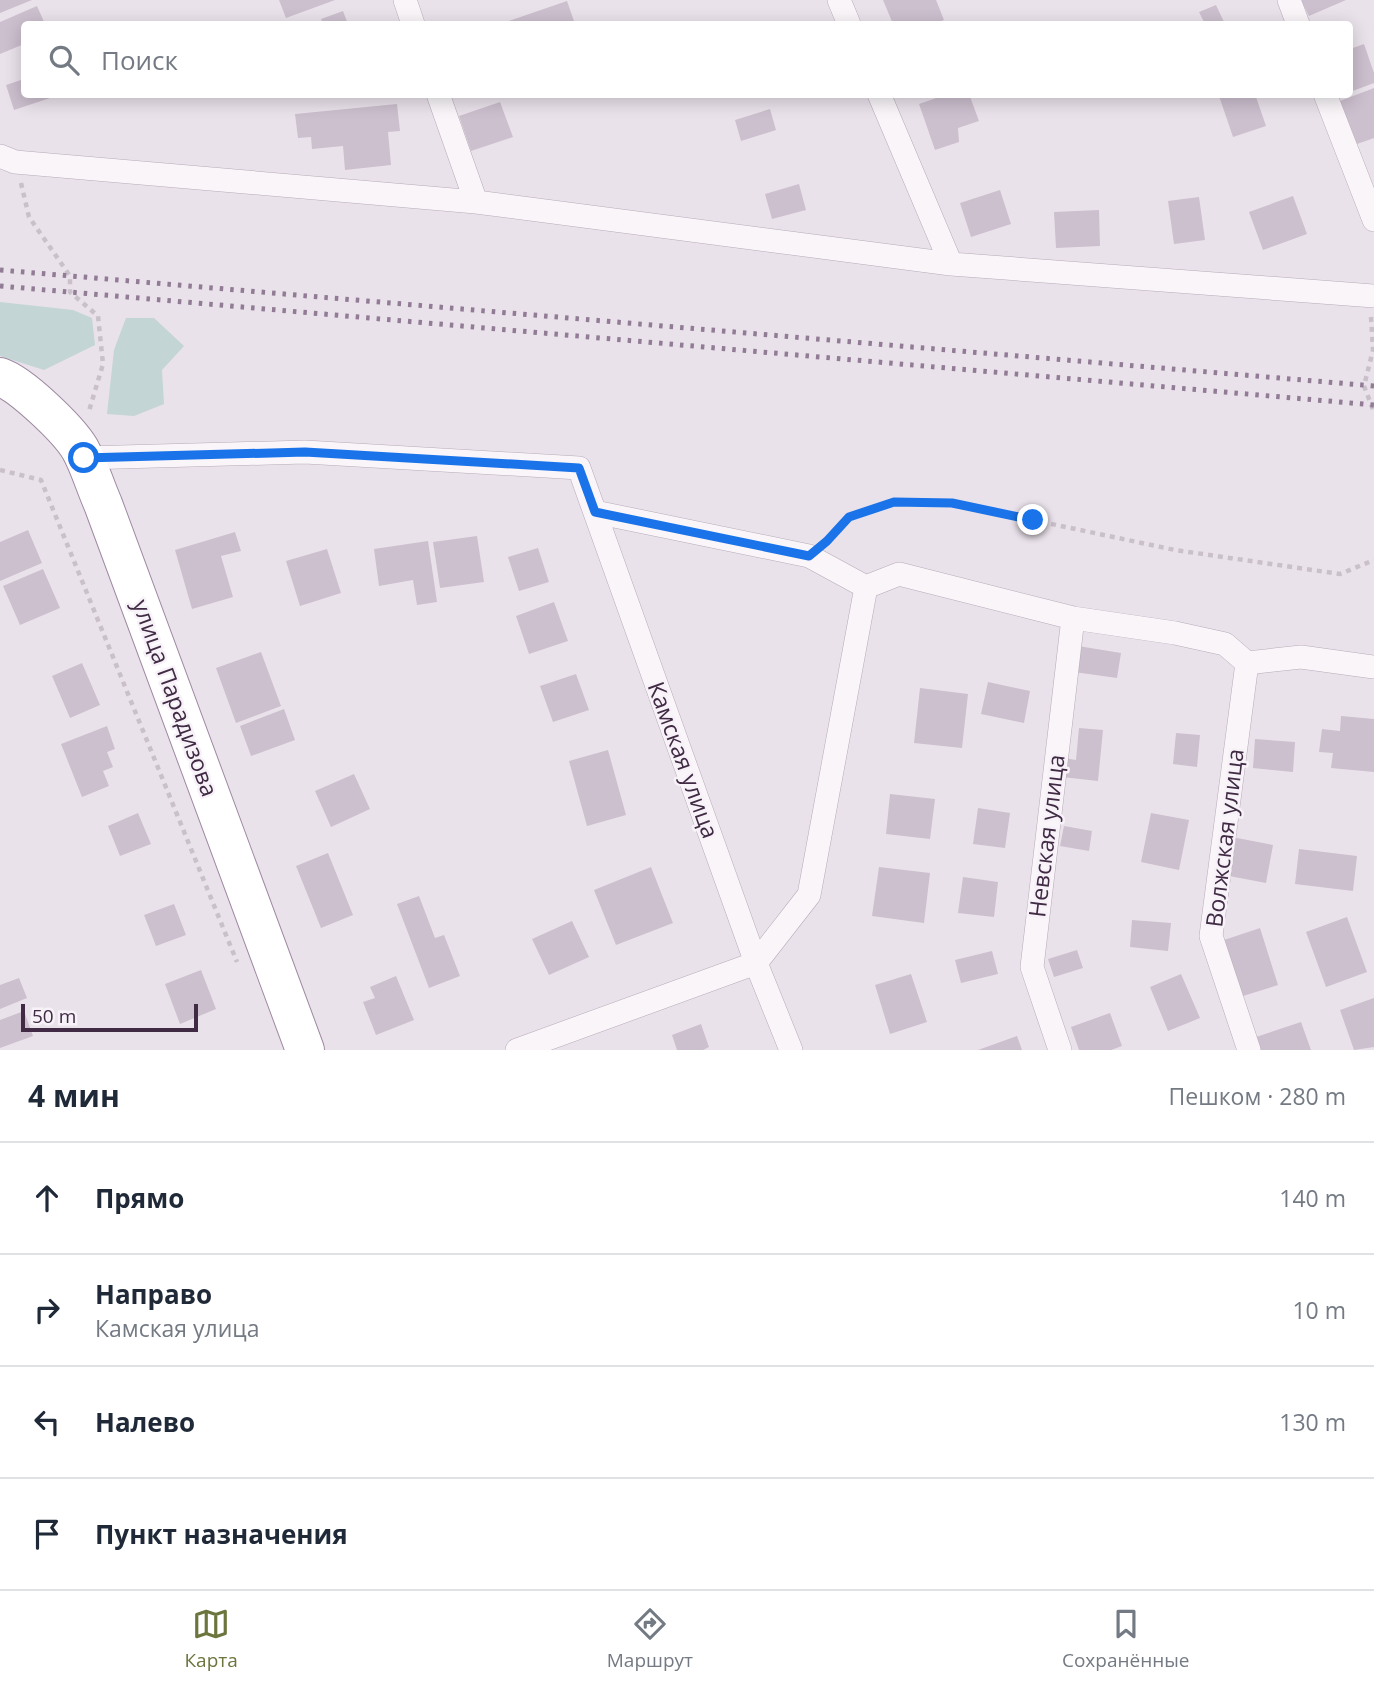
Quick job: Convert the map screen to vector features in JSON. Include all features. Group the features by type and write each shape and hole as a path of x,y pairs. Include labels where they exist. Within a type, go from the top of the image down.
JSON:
{"highway":[{"name":"улица Парадизова","path":"0,377 11,380 42,407 81,453 103,504 305,1050"}],"street":[{"path":"405,0 412,21"},
{"path":"839,0 848,21"},
{"path":"1289,0 1297,21"},
{"path":"439,98 477,202"},
{"path":"881,98 951,264"},
{"path":"1327,98 1374,220"},
{"path":"7,159 477,202 951,264 1370,295"},
{"name":"Камская улица","path":"81,453 305,452 579,468 756,963 791,1050"},
{"path":"595,512 809,556 866,587"},
{"path":"866,587 899,574 1073,618 1225,645 1247,663 1301,657 1374,667"},
{"path":"517,1050 756,963 809,895 866,587"},
{"name":"Невская улица","path":"1060,1050 1032,967 1073,618"},
{"name":"Волжская улица","path":"1247,663 1212,936 1249,1050"}],"path":[{"path":"7,159 29,217 70,276 70,292 98,316 103,364 81,453"},
{"path":"1370,295 1373,350 1364,386 1374,412"},
{"path":"0,470 41,480 241,972"},
{"path":"809,556 849,517 894,502 952,503 1175,550 1339,574 1374,560"}],"shaded area":[{"path":"0,302 73,310 92,318 95,345 44,370 0,356"},
{"path":"126,318 154,318 184,346 162,370 164,404 134,416 107,414 114,350"}],"building":[{"path":"0,0 32,0 0,13"},
{"path":"279,0 335,0 286,18"},
{"path":"883,0 936,0 944,20 941,21 892,21"},
{"path":"1301,0 1346,0 1309,16"},
{"path":"567,1 574,21 509,21"},
{"path":"1216,5 1224,21 1204,21 1199,12"},
{"path":"37,6 44,21 21,21 21,45 0,54 0,22"},
{"path":"343,11 347,21 322,21 321,19"},
{"path":"1364,44 1374,73 1374,83 1353,91 1353,48"},
{"path":"21,80 21,98 50,98 14,110 6,85"},
{"path":"1374,88 1374,138 1357,144 1340,101"},
{"path":"936,98 970,98 979,121 958,128 959,142 935,150 919,104"},
{"path":"1220,98 1256,98 1266,126 1233,137"},
{"path":"500,102 513,137 471,151 459,116"},
{"path":"397,104 400,131 388,132 391,165 345,170 343,146 312,149 311,137 298,138 295,114"},
{"path":"770,109 776,130 741,141 735,120"},
{"path":"799,184 806,210 772,219 765,194"},
{"path":"1000,190 1011,224 971,237 960,203"},
{"path":"1293,196 1307,234 1263,250 1249,212"},
{"path":"1199,197 1205,240 1174,244 1168,201"},
{"path":"1099,210 1100,246 1056,248 1054,212"},
{"path":"28,530 42,563 0,581 0,542"},
{"path":"235,532 241,551 221,556 233,597 192,609 175,550"},
{"path":"477,536 484,582 440,588 433,542"},
{"path":"428,541 437,602 417,605 413,580 379,586 374,549"},
{"path":"538,548 549,582 519,591 508,557"},
{"path":"327,549 341,593 300,606 286,561"},
{"path":"43,569 60,608 20,625 3,586"},
{"path":"554,602 568,641 529,654 516,616"},
{"path":"1078,646 1121,653 1117,678 1074,672"},
{"path":"261,652 281,706 236,723 216,668"},
{"path":"82,663 100,705 70,718 52,676"},
{"path":"576,674 589,710 553,722 540,686"},
{"path":"988,682 1030,691 1024,723 981,714"},
{"path":"920,688 968,694 962,748 914,743"},
{"path":"284,709 295,740 251,756 240,726"},
{"path":"1341,716 1374,719 1374,772 1331,768 1333,753 1319,752 1322,729 1340,731"},
{"path":"107,726 115,749 107,752 113,767 103,771 109,786 82,797 61,744"},
{"path":"1079,728 1103,730 1098,781 1062,777 1064,758 1076,760"},
{"path":"1176,733 1200,735 1197,767 1173,764"},
{"path":"1255,739 1295,742 1293,772 1253,768"},
{"path":"608,750 626,815 587,826 569,761"},
{"path":"354,774 370,809 331,827 315,791"},
{"path":"890,794 935,799 930,839 886,834"},
{"path":"978,808 1010,813 1005,848 973,844"},
{"path":"138,813 151,844 120,856 108,826"},
{"path":"1151,813 1189,820 1179,870 1141,862"},
{"path":"1064,826 1092,831 1089,851 1060,846"},
{"path":"1232,837 1273,845 1266,883 1224,875"},
{"path":"1299,849 1357,856 1353,891 1295,884"},
{"path":"328,853 353,915 321,928 296,866"},
{"path":"651,867 673,923 616,945 594,890"},
{"path":"879,867 930,873 924,923 872,916"},
{"path":"963,877 998,882 994,917 958,913"},
{"path":"419,896 435,938 444,935 460,976 429,988 397,904"},
{"path":"174,904 186,935 156,946 144,915"},
{"path":"1347,917 1367,972 1326,987 1306,932"},
{"path":"1132,920 1171,923 1168,951 1130,947"},
{"path":"572,921 589,957 549,975 532,939"},
{"path":"1260,928 1278,985 1243,996 1224,940"},
{"path":"1077,950 1083,968 1054,977 1048,959"},
{"path":"992,951 998,974 961,983 955,960"},
{"path":"201,970 216,1009 180,1024 165,984"},
{"path":"911,974 927,1022 890,1034 875,985"},
{"path":"1181,974 1200,1018 1168,1031 1150,987"},
{"path":"396,976 414,1020 376,1035 363,1002 375,998 370,987"},
{"path":"19,978 27,998 0,1009 0,985"},
{"path":"1374,998 1374,1047 1354,1050 1340,1010"},
{"path":"24,1011 33,1036 0,1048 0,1020"},
{"path":"1110,1013 1122,1046 1111,1050 1079,1050 1071,1027"},
{"path":"1301,1022 1311,1050 1261,1050 1256,1037"},
{"path":"701,1024 709,1047 703,1050 677,1050 672,1035"},
{"path":"1017,1036 1022,1050 978,1050"}],"railway":[{"path":"0,270 1374,386"},
{"path":"0,286 1374,405"}],"route":[{"path":"84,458 305,452 579,468 595,512 809,556 849,517 894,502 952,503 1033,520"}]}
